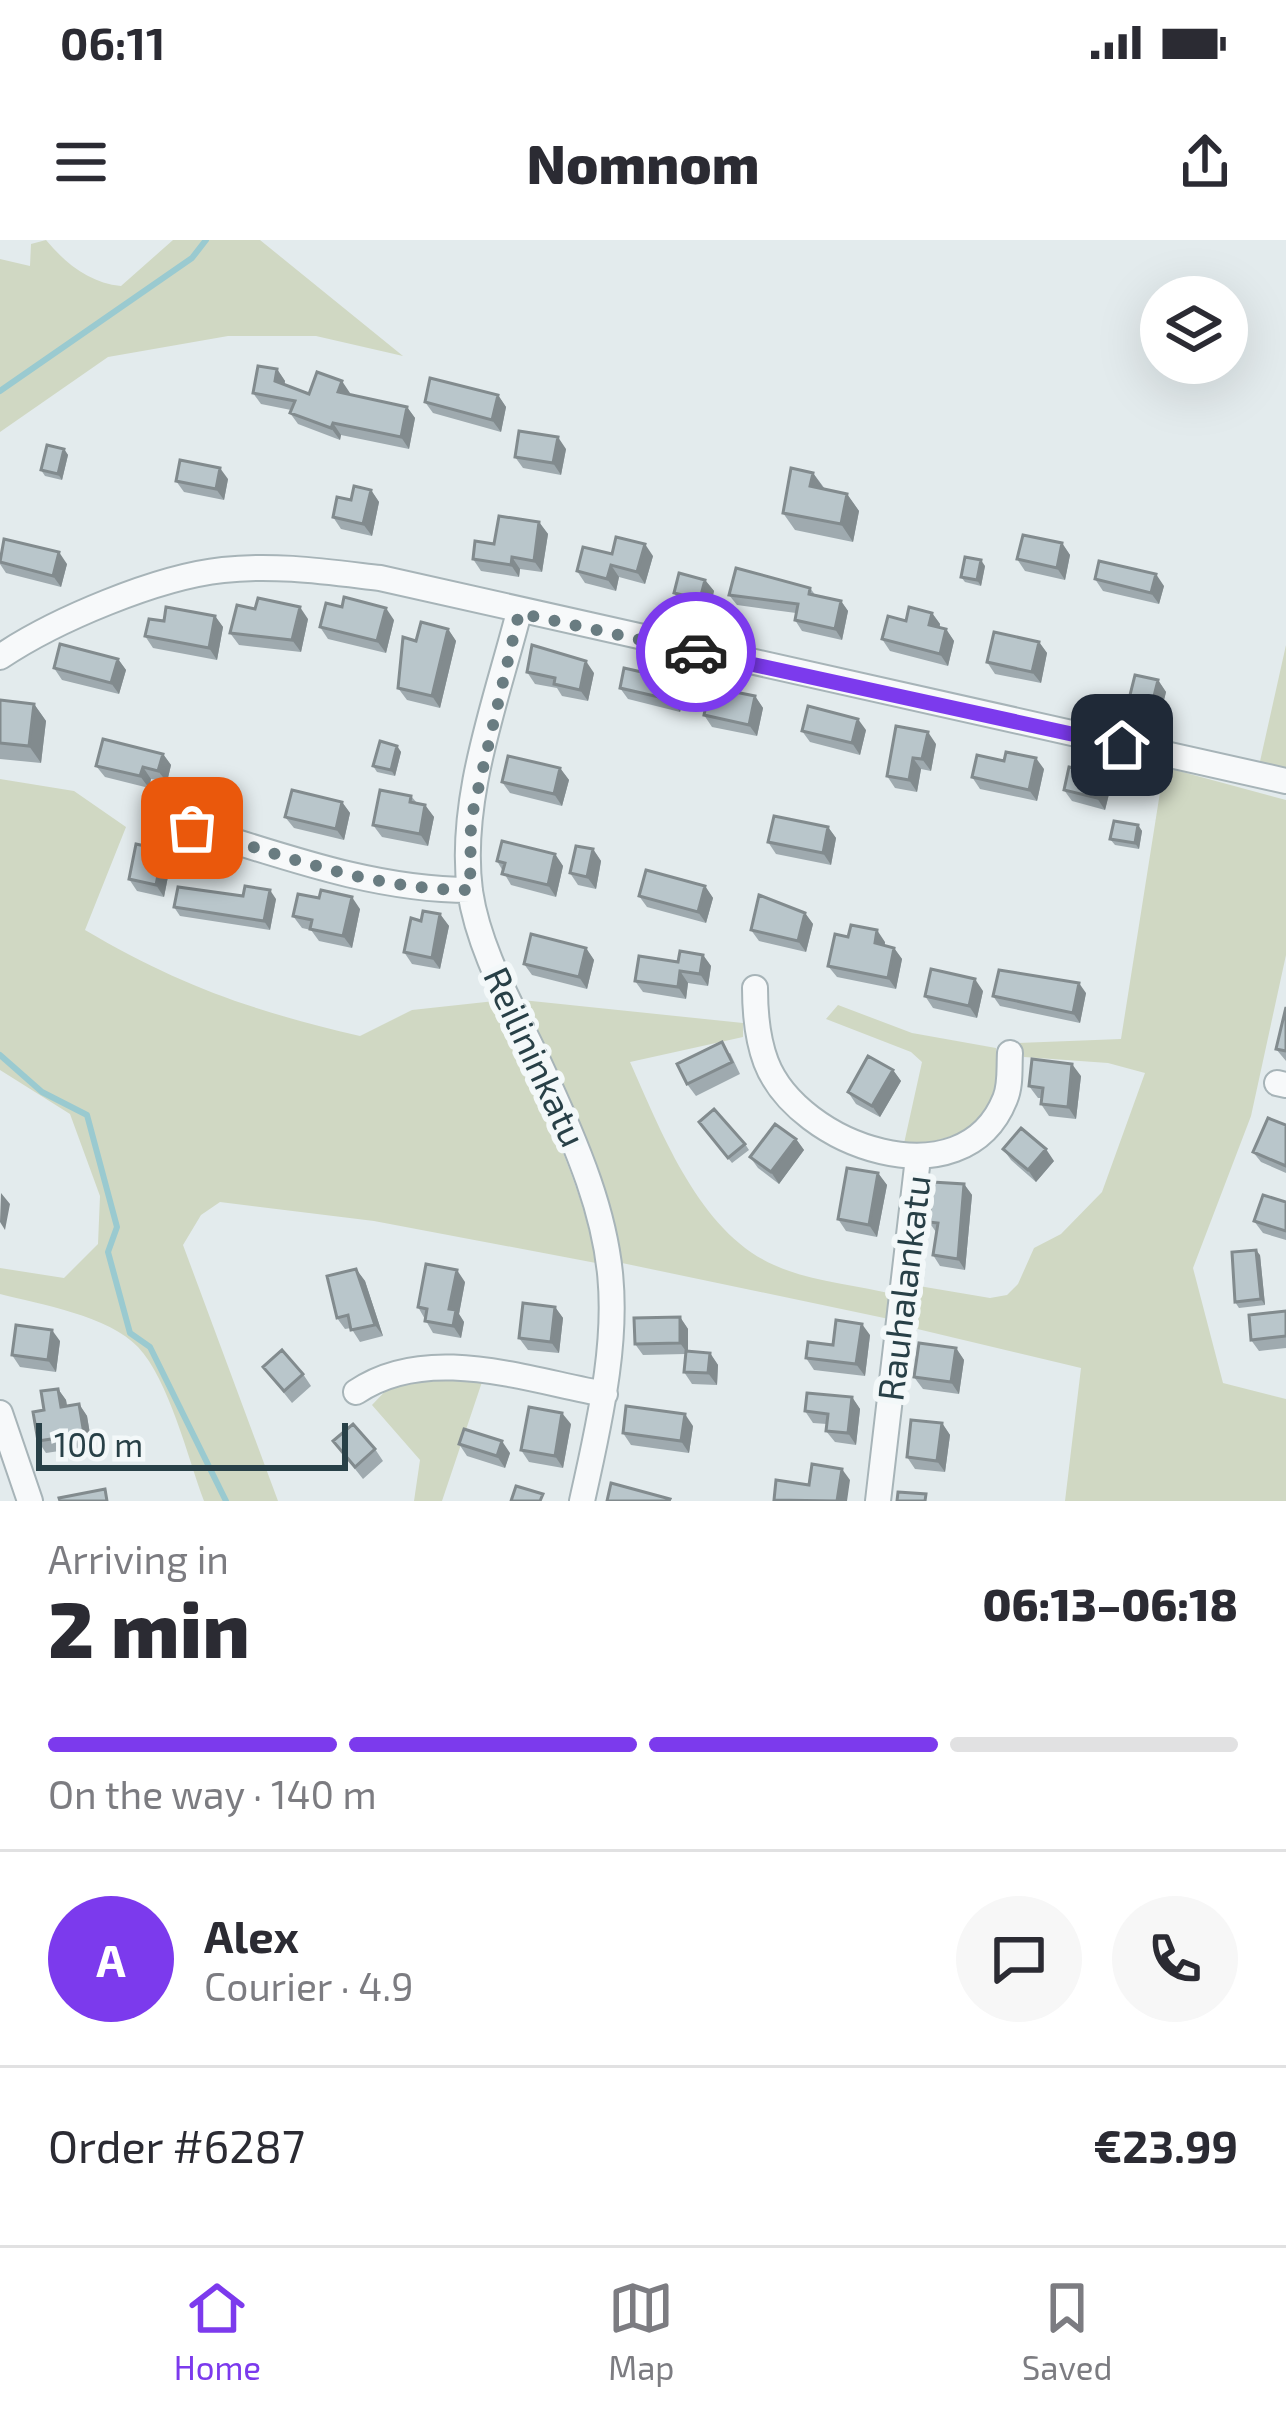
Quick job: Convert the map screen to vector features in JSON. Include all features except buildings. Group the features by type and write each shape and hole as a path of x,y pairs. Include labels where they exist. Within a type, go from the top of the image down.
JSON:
{"street":[{"path":"0,657 154,586 221,570 297,568 380,578 519,613 1286,782"},
{"name":"Reilininkatu","path":"519,613 471,820 470,890 484,948 582,1154 606,1225 616,1288 605,1394 582,1501"},
{"path":"192,828 347,875 426,890 470,890"},
{"path":"755,988 756,1022 767,1065 793,1103 827,1130 872,1149 918,1158"},
{"name":"Rauhalankatu","path":"878,1501 918,1158 959,1148 990,1124 1008,1092 1010,1053"},
{"path":"356,1392 378,1377 428,1366 605,1394"},
{"path":"0,1413 30,1501"}],"green space":[{"path":"46,240 79,271 121,286 173,240 260,240 403,356 316,336 228,336 108,357 0,432 0,259 30,266 31,244"},
{"path":"1286,645 1286,772 1259,766"},
{"path":"1164,767 1286,800 1286,955 1251,1116 1193,1268 1223,1383 1286,1399 1286,1501 1065,1501 1081,1368 909,1327 913,1285 990,1298 1007,1295 1018,1284 1034,1248 1061,1234 1102,1192 1145,1073 1108,1063 1024,1057 1018,1043 1121,1039"},
{"path":"0,779 74,791 126,827 85,930 186,982 285,1017 360,1036 412,1010 495,1001 567,1162 596,1263 374,1221 220,1202 201,1215 183,1245 278,1501 204,1501 168,1399 138,1347 92,1319 0,1294 0,1268 64,1278 98,1244 100,1196 70,1114 0,1070"},
{"path":"522,1000 743,1023 743,1037 630,1062 669,1148 704,1204 748,1250 802,1275 893,1294 889,1319 622,1263 595,1161"},
{"path":"838,1005 912,1033 996,1048 996,1094 989,1110 964,1131 903,1148 922,1062 911,1052 826,1019"},
{"path":"416,1377 482,1382 442,1501 414,1501 420,1460 372,1405 392,1384"}],"waterway":[{"path":"0,391 192,258 206,240"},
{"path":"0,1055 42,1092 87,1115 117,1227 108,1252 130,1333 150,1347 226,1501"}],"way so far":[{"path":"192,828 347,875 426,890 470,890 471,820 519,613 696,652"}],"route":[{"path":"696,652 1122,745"}]}
